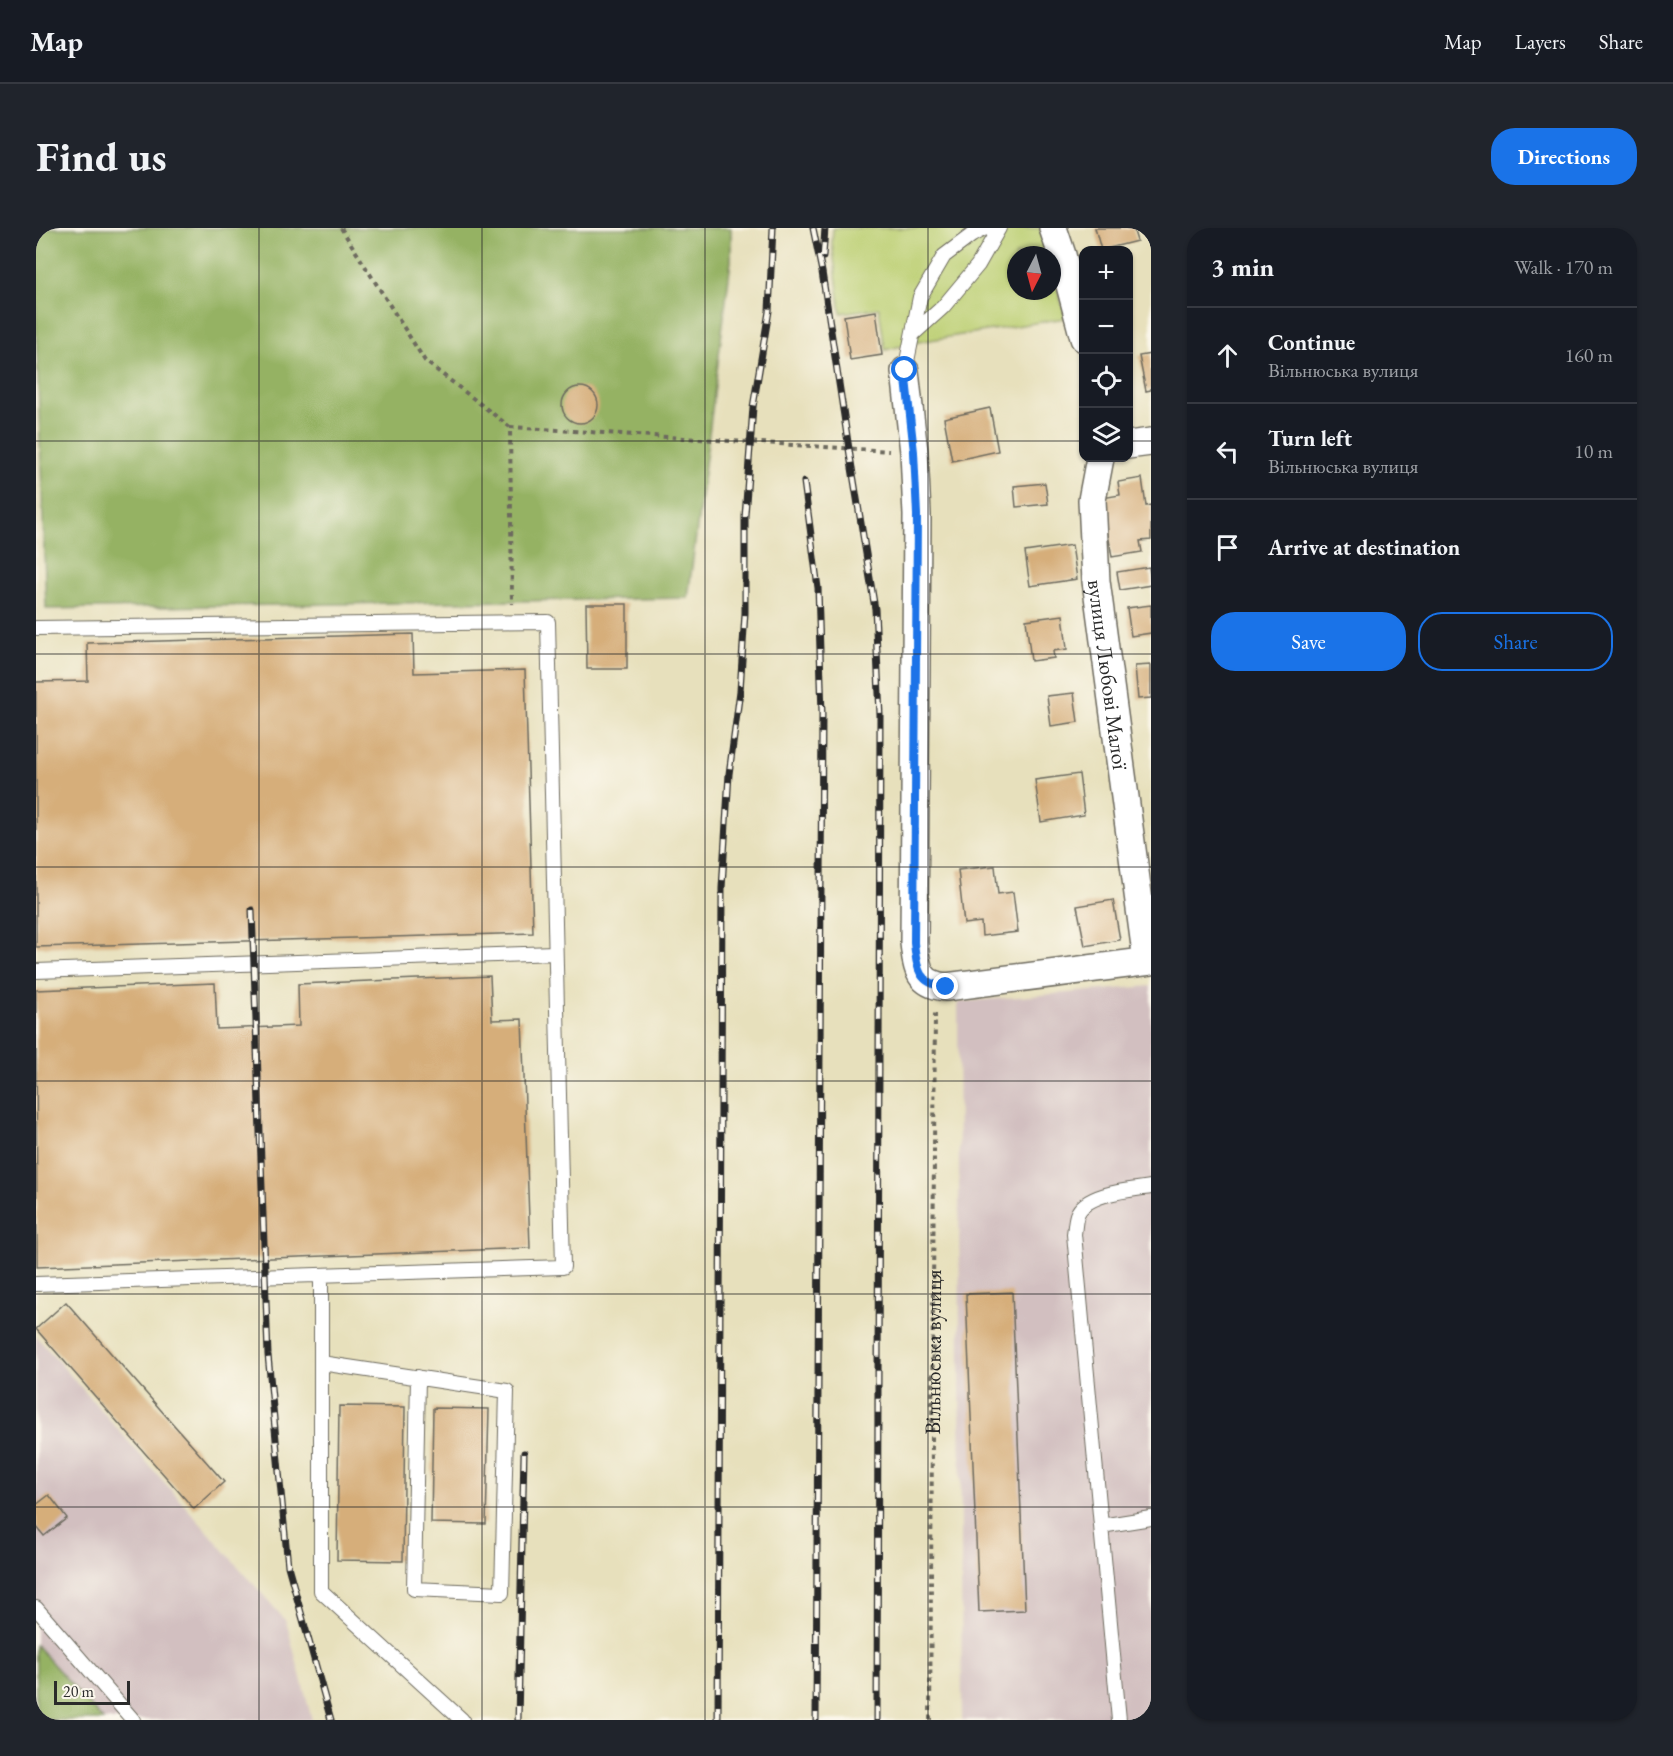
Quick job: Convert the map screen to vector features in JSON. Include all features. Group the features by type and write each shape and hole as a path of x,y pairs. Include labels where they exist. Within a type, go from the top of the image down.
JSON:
{"street":[{"path":"1053,228 1079,322"},
{"path":"905,370 914,452 917,515 914,943 917,969 928,982 941,987 1149,961"},
{"path":"1133,445 1151,442"},
{"name":"вулиця Любові Малої","path":"1099,462 1092,500 1096,581 1149,961"}],"lane":[{"path":"905,370 920,297 944,256 985,228"},
{"path":"913,334 943,307 978,265 999,228"},
{"path":"36,628 548,622 563,1267 36,1284"},
{"path":"36,971 555,953"},
{"path":"1119,1720 1074,1234 1077,1213 1092,1199 1110,1193 1151,1187"},
{"path":"321,1275 321,1591 462,1720"},
{"path":"321,1363 418,1377 507,1391 502,1593 414,1589 418,1377"},
{"path":"1101,1526 1151,1518"},
{"path":"36,1608 133,1720"}],"path":[{"path":"341,228 425,361 510,427 914,452"},
{"path":"510,427 512,623"},
{"name":"Вільнюська вулиця","path":"930,1720 941,987"}],"shaded area":[{"path":"1151,986 1151,1720 962,1720 958,1002"},
{"path":"36,1336 286,1621 312,1720 103,1720 36,1645"}],"green space":[{"path":"36,228 731,228 731,261 688,598 46,609 36,321"},
{"path":"833,228 1040,228 1045,246 1007,246 1007,300 1061,300 1066,318 918,342 885,350 879,308 841,313 832,243"},
{"path":"36,1645 103,1720 36,1720"}],"building":[{"path":"1095,228 1133,228 1137,241 1117,246 1100,246"},
{"path":"876,311 882,355 850,360 844,316"},
{"path":"1151,354 1151,390 1146,391 1139,356"},
{"path":"580,387 593,392 598,405 593,418 580,423 567,418 562,405 567,392"},
{"path":"990,408 998,451 952,461 944,418"},
{"path":"1142,478 1146,506 1151,505 1151,540 1140,541 1142,552 1112,557 1102,498 1120,495 1118,482"},
{"path":"1045,483 1048,504 1016,507 1014,486"},
{"path":"1072,545 1077,579 1030,586 1025,552"},
{"path":"1149,567 1151,585 1120,590 1117,572"},
{"path":"586,604 627,604 627,669 587,669"},
{"path":"1151,605 1151,633 1131,636 1127,608"},
{"path":"1063,615 1067,649 1053,651 1054,658 1031,661 1026,620"},
{"path":"413,634 414,673 525,670 533,933 36,947 36,682 88,681 87,643"},
{"path":"1151,665 1151,698 1138,699 1135,666"},
{"path":"1074,693 1078,722 1051,726 1047,696"},
{"path":"1079,774 1084,815 1041,822 1035,780"},
{"path":"995,866 998,894 1013,892 1018,932 982,936 981,922 964,924 958,870"},
{"path":"1113,900 1120,940 1085,946 1077,906"},
{"path":"490,976 492,1020 522,1019 530,1248 37,1267 36,990 215,983 217,1029 299,1026 298,984"},
{"path":"1012,1292 1025,1610 979,1612 966,1294"},
{"path":"66,1302 224,1482 194,1509 36,1329"},
{"path":"339,1406 405,1407 403,1561 337,1560"},
{"path":"433,1408 489,1409 486,1524 431,1523"},
{"path":"49,1495 67,1518 44,1536 36,1526 36,1505"}],"railway":[{"path":"718,1720 722,888 729,774 740,691 745,613 745,516 753,407 769,311 773,228"},
{"path":"813,228 822,272 875,609 880,715 877,1720"},
{"path":"823,257 825,228"},
{"path":"804,482 818,588 822,714 816,1720"},
{"path":"252,910 268,1355 288,1566 331,1720"},
{"path":"518,1720 524,1453"}],"route":[{"path":"905,370 914,452 917,515 914,943 917,969 928,982 935,986 946,987"}]}
